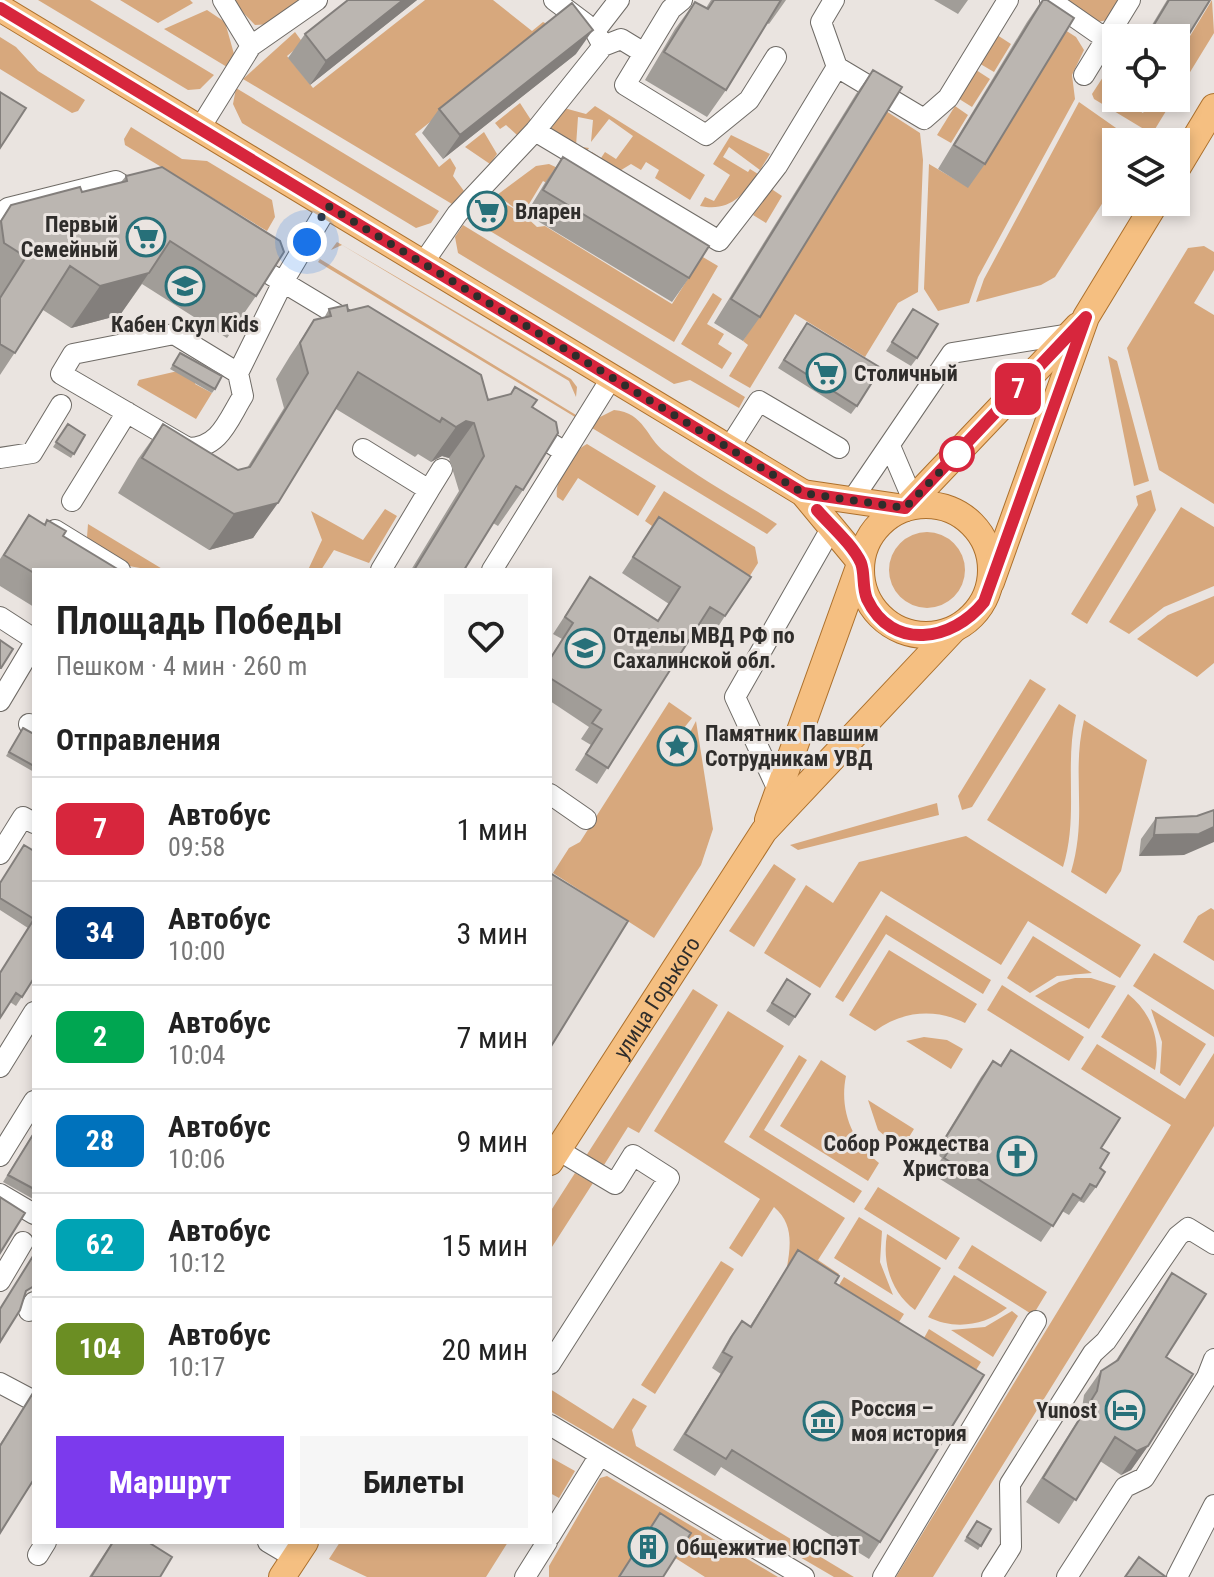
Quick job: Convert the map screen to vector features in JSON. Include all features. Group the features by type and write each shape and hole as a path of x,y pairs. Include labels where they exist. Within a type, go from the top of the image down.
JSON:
{"main road":[{"path":"0,8 803,493 861,563 868,601 888,623 914,635 934,636 953,630 977,611 991,582 1078,326"},
{"path":"1190,147 1214,107"},
{"path":"861,563 875,529 909,504 1078,326 1147,216"},
{"path":"803,493 950,509 969,521 983,538 991,560 991,582"},
{"name":"улица Горького","path":"764,831 861,563"},
{"name":"улица Горького","path":"554,1156 764,831 953,630"}],"street":[{"path":"223,0 251,46"},
{"path":"200,128 251,46 317,0"},
{"path":"554,0 599,39 621,39 644,53"},
{"path":"423,263 457,214 535,131 599,39 619,0"},
{"path":"682,0 671,9 625,85 706,135 749,100 776,57"},
{"path":"834,0 821,22 837,67 924,119 948,98 1008,0"},
{"path":"1050,0 1102,36"},
{"path":"1115,24 1130,0"},
{"path":"1084,75 1102,46"},
{"path":"535,131 719,241 777,166 837,67"},
{"path":"0,214 8,208 116,181 154,204"},
{"path":"238,373 174,334 73,354 61,374 188,448 204,448 216,440 243,396 238,373 283,282 328,206"},
{"path":"231,251 364,331"},
{"path":"852,500 952,353 1078,326"},
{"path":"493,568 612,377"},
{"path":"729,448 759,401 839,448"},
{"path":"0,458 32,453 61,405"},
{"path":"72,501 127,412"},
{"path":"507,417 565,452"},
{"path":"890,446 909,504"},
{"path":"363,449 429,490"},
{"path":"382,568 442,469"},
{"path":"778,790 735,697 832,527"},
{"path":"55,530 117,568"},
{"path":"0,617 32,640"},
{"path":"0,701 32,645"},
{"path":"552,795 586,819"},
{"path":"0,854 23,817 32,822"},
{"path":"0,1067 32,1015"},
{"path":"0,1156 32,1104"},
{"path":"552,1361 669,1178 633,1155 615,1184 554,1156"},
{"path":"0,1194 32,1214"},
{"path":"992,1577 1011,1547 1010,1484 1093,1353 1106,1341 1178,1236 1188,1228 1214,1244"},
{"path":"0,1281 23,1242"},
{"path":"883,1577 1036,1321"},
{"path":"1067,1577 1125,1487 1144,1478 1207,1377 1214,1359"},
{"path":"2,1387 32,1400"},
{"path":"552,1426 804,1577"},
{"path":"552,1533 600,1455"},
{"path":"1177,1577 1214,1505"},
{"path":"271,1544 294,1559"},
{"path":"525,1577 546,1544"}],"shaded area":[{"path":"38,0 90,0 214,75 200,89 188,90"},
{"path":"120,0 190,0 193,3 158,23"},
{"path":"231,0 305,0 273,24 255,25"},
{"path":"425,0 493,0 532,31 543,22 551,26 415,134 439,167 450,158 456,168 453,176 464,191 452,204 243,79 295,32 303,43 287,56 313,88"},
{"path":"1056,0 1119,0 1107,20 1093,23"},
{"path":"1212,0 1214,33 1190,72 1190,36"},
{"path":"207,10 225,22 234,54 227,67 164,29"},
{"path":"1065,30 1076,37 1084,50 1072,75 1075,99 978,277 969,303 938,311 924,289 929,164 968,187"},
{"path":"994,33 1011,44 994,72 977,62"},
{"path":"0,37 16,47 38,71 85,100 78,111 72,113 0,69"},
{"path":"973,68 990,79 972,107 956,97"},
{"path":"1102,79 1102,104 1092,94"},
{"path":"236,88 439,211 431,223 416,228 242,123 233,104"},
{"path":"1079,102 1116,128 1102,128 1102,204 1055,277 1041,285 976,302 984,279"},
{"path":"520,103 531,120 517,135 506,125 500,129 495,123"},
{"path":"595,106 705,175 690,200 655,178 659,170 646,162 641,170 631,164 618,172 587,161 592,152 601,158 605,152 616,159 633,136 609,119 591,142 593,120 578,117 576,146 589,148 582,159 550,130 564,108 586,114"},
{"path":"955,106 968,115 951,143 937,135"},
{"path":"886,111 920,133 923,160 918,292 898,303 865,357 795,314 750,388 729,376 748,345 743,341"},
{"path":"1116,112 1165,112 1156,128 1142,128"},
{"path":"131,127 182,159 207,161 272,200 275,217 267,231 125,145 124,139"},
{"path":"484,132 497,154 490,164 465,147"},
{"path":"731,135 770,154 760,170 729,147 723,157 748,172 750,169 758,174 747,189 727,204 719,207 700,206 705,197 714,201 730,175 713,164"},
{"path":"549,164 571,174 561,191 543,181 523,214 537,227 545,226 672,304 694,269 691,250 718,266 674,342 470,219 495,198 520,212 497,195 536,166"},
{"path":"770,188 782,196 766,223 753,215"},
{"path":"463,225 745,397 739,408 690,380 674,384 458,253 455,237"},
{"path":"337,242 571,379 577,387 576,397 569,381 342,245 331,250"},
{"path":"1204,246 1214,252 1214,270 1194,303 1214,315 1214,504 1159,470 1127,348 1188,248"},
{"path":"320,259 576,415 575,417 318,262"},
{"path":"713,293 722,299 707,324 724,334 718,344 732,353 722,369 681,344"},
{"path":"1108,356 1117,361 1149,481 1134,486"},
{"path":"195,367 195,384 212,393 196,419 137,385 139,380"},
{"path":"614,410 632,416 665,452 777,524 767,534 592,428 598,418"},
{"path":"587,444 656,486 638,516 578,478 563,501 557,497 558,483 565,468"},
{"path":"1151,490 1156,510 1087,624 1071,614 1138,505 1136,496"},
{"path":"664,491 755,547 758,563 739,593 647,534 652,526 645,521"},
{"path":"1181,507 1214,527 1214,586 1164,607 1129,634 1109,622"},
{"path":"385,509 397,516 369,563 334,550 322,568 309,568 322,540 311,511 363,540"},
{"path":"88,524 161,568 143,568 111,559 93,546 87,537"},
{"path":"927,532 941,535 954,543 962,556 965,570 962,584 954,597 941,605 927,608 913,605 900,597 892,584 889,570 892,556 900,543 913,535"},
{"path":"1214,596 1214,663 1197,677 1137,639 1168,615"},
{"path":"1030,679 1046,689 972,807 962,810 958,796"},
{"path":"669,702 692,718 667,749 678,755 696,721 713,829 701,865 654,938 553,873 569,848 580,842"},
{"path":"1059,704 1076,715 1071,753 1070,829 1063,867 987,820"},
{"path":"1084,720 1147,760 1121,871 1106,894 1071,872 1078,832 1080,740"},
{"path":"937,803 939,815 798,850 790,845"},
{"path":"966,836 1141,945 1120,978 1028,921 1001,965 881,891 820,988 764,953 806,885 833,903 859,862"},
{"path":"774,864 796,879 754,947 729,931"},
{"path":"1211,908 1214,910 1214,961 1183,942 1198,916"},
{"path":"886,915 991,980 983,994 886,934 843,1002 835,997"},
{"path":"1033,936 1092,973 1057,976 1030,993 1007,978"},
{"path":"889,950 977,1004 965,1023 942,1015 919,1014 896,1019 875,1031 849,1015"},
{"path":"1154,953 1214,990 1214,1037 1133,986"},
{"path":"1091,978 1116,986 1089,1029 1035,996 1059,982"},
{"path":"1002,985 1084,1037 1069,1061 987,1010"},
{"path":"693,989 718,1005 639,1133 628,1127 604,1165 586,1156"},
{"path":"1128,994 1143,1010 1153,1028 1157,1049 1155,1070 1101,1037"},
{"path":"1151,1009 1206,1044 1180,1086 1160,1073 1162,1042"},
{"path":"728,1011 784,1046 724,1142 845,1218 818,1260 839,1274 828,1292 787,1267 788,1227 774,1207 742,1257 729,1248 760,1199 654,1131"},
{"path":"924,1037 947,1040 963,1049 951,1069 906,1041"},
{"path":"1097,1044 1185,1099 1214,1053 1214,1126 933,1577 896,1577 1171,1125 1081,1069"},
{"path":"799,1055 807,1060 764,1130 862,1191 854,1203 749,1137"},
{"path":"821,1060 846,1076 844,1101 850,1124 861,1145 879,1163 868,1181 780,1126"},
{"path":"868,1100 914,1129 901,1150 878,1130"},
{"path":"575,1173 593,1183 552,1247 552,1209"},
{"path":"878,1187 960,1238 946,1260 864,1209"},
{"path":"859,1217 882,1231 880,1262 893,1295 834,1258"},
{"path":"887,1234 941,1268 915,1310 900,1295 890,1276 886,1256"},
{"path":"972,1245 1047,1292 1033,1315 958,1268"},
{"path":"721,1261 734,1269 655,1394 641,1385"},
{"path":"954,1275 1007,1308 989,1319 969,1324 948,1324 928,1317"},
{"path":"844,1277 904,1314 899,1322 839,1285"},
{"path":"1012,1311 1018,1316 993,1357 951,1330 985,1327"},
{"path":"929,1329 981,1362 976,1370 924,1338"},
{"path":"552,1390 613,1429 633,1398 647,1406 632,1430 636,1446 854,1577 834,1577 552,1412"},
{"path":"552,1458 575,1471 559,1498 552,1494"},
{"path":"607,1476 778,1577 705,1577 644,1538 618,1577 549,1577 549,1566 600,1478"},
{"path":"339,1544 507,1544 486,1577 367,1577 329,1559"}],"building":[{"path":"348,0 403,0 326,61 305,34"},
{"path":"714,0 781,0 726,90 664,52 695,2 708,9"},
{"path":"1043,0 1074,18 985,164 954,145"},
{"path":"1169,0 1210,0 1190,32 1190,24 1154,24"},
{"path":"572,3 593,30 460,135 439,109"},
{"path":"873,70 902,87 760,317 731,299"},
{"path":"0,92 26,108 0,148"},
{"path":"563,157 709,246 689,278 543,190"},
{"path":"162,167 280,241 284,252 256,296 170,241 149,273 100,286 70,266 15,353 0,344 0,298 26,257 4,243 1,221 11,205 80,187 82,192 127,181 126,176"},
{"path":"347,305 348,311 368,306 481,375 488,400 511,394 515,387 537,400 532,407 556,422 558,433 523,490 516,486 465,568 415,568 484,456 474,423 466,421 456,427 442,418 440,422 358,372 278,503 234,514 142,458 163,424 238,470 250,467 308,373 300,343 314,320 331,316 329,309"},
{"path":"913,309 938,324 917,358 892,342"},
{"name":"Столичный","path":"807,323 881,368 857,406 784,360"},
{"path":"180,353 222,376 215,389 173,365"},
{"path":"68,424 85,435 74,454 56,442"},
{"path":"29,515 45,525 47,520 66,531 63,536 116,568 32,568 32,572 4,555"},
{"name":"Отделы МВД РФ по Сахалинской обл.","path":"659,517 751,577 725,616 710,607 608,768 586,754 602,729 592,723 601,710 552,679 552,656 573,623 565,617 590,577 658,621 680,587 633,557"},
{"path":"0,640 13,649 1,668 0,668"},
{"path":"23,728 32,733 32,765 9,752"},
{"path":"1214,810 1214,827 1199,834 1154,835 1156,818 1197,816"},
{"path":"24,845 32,850 32,918 0,898 0,883"},
{"path":"552,874 628,921 552,1045"},
{"path":"32,922 32,981 22,997 16,993 0,1018 0,973"},
{"path":"787,979 810,994 795,1017 772,1003"},
{"name":"Собор Рождества Христова","path":"1011,1050 1120,1118 1101,1148 1109,1153 1100,1168 1105,1172 1096,1187 1090,1184 1081,1199 1073,1194 1053,1226 944,1158 954,1142 946,1137 993,1061 1001,1066"},
{"path":"32,1136 32,1188 8,1175"},
{"path":"0,1197 25,1213 0,1253"},
{"name":"Россия – моя история","path":"798,1250 839,1276 835,1283 984,1375 880,1542 732,1450 726,1459 685,1434 732,1357 723,1352 732,1336 742,1321 751,1327"},
{"path":"32,1258 32,1287 26,1291 20,1310 0,1342 0,1309"},
{"name":"Yunost","path":"1172,1273 1206,1294 1166,1357 1193,1374 1148,1446 1137,1451 1115,1437 1076,1500 1043,1478 1097,1391 1101,1371 1118,1360"},
{"path":"32,1395 32,1482 0,1533 0,1446"},
{"path":"660,1513 691,1533 663,1577 619,1577"},
{"path":"977,1521 991,1529 981,1546 967,1537"},
{"path":"112,1544 151,1544 172,1557 160,1577 91,1577"},
{"path":"1139,1557 1166,1577 1125,1577"}],"bus line":[{"name":"7","path":"0,8 803,493 905,508 1086,317 984,602 971,619 953,630 934,636 914,635 896,629 880,617 868,601 862,583 861,563 817,510"}],"place":[{"name":"Вларен","path":"487,211"},
{"name":"Первый Семейный","path":"146,237"},
{"name":"Кабен Скул Kids","path":"185,286"},
{"name":"Столичный","path":"826,373"},
{"name":"Отделы МВД РФ по Сахалинской обл.","path":"585,648"},
{"name":"Памятник Павшим Сотрудникам УВД","path":"677,746"},
{"name":"Собор Рождества Христова","path":"1017,1156"},
{"name":"Yunost","path":"1125,1410"},
{"name":"Россия – моя история","path":"823,1421"},
{"name":"Общежитие ЮСПЭТ","path":"648,1547"}],"route":[{"path":"307,242 328,206 803,493 905,508 957,454"}]}
